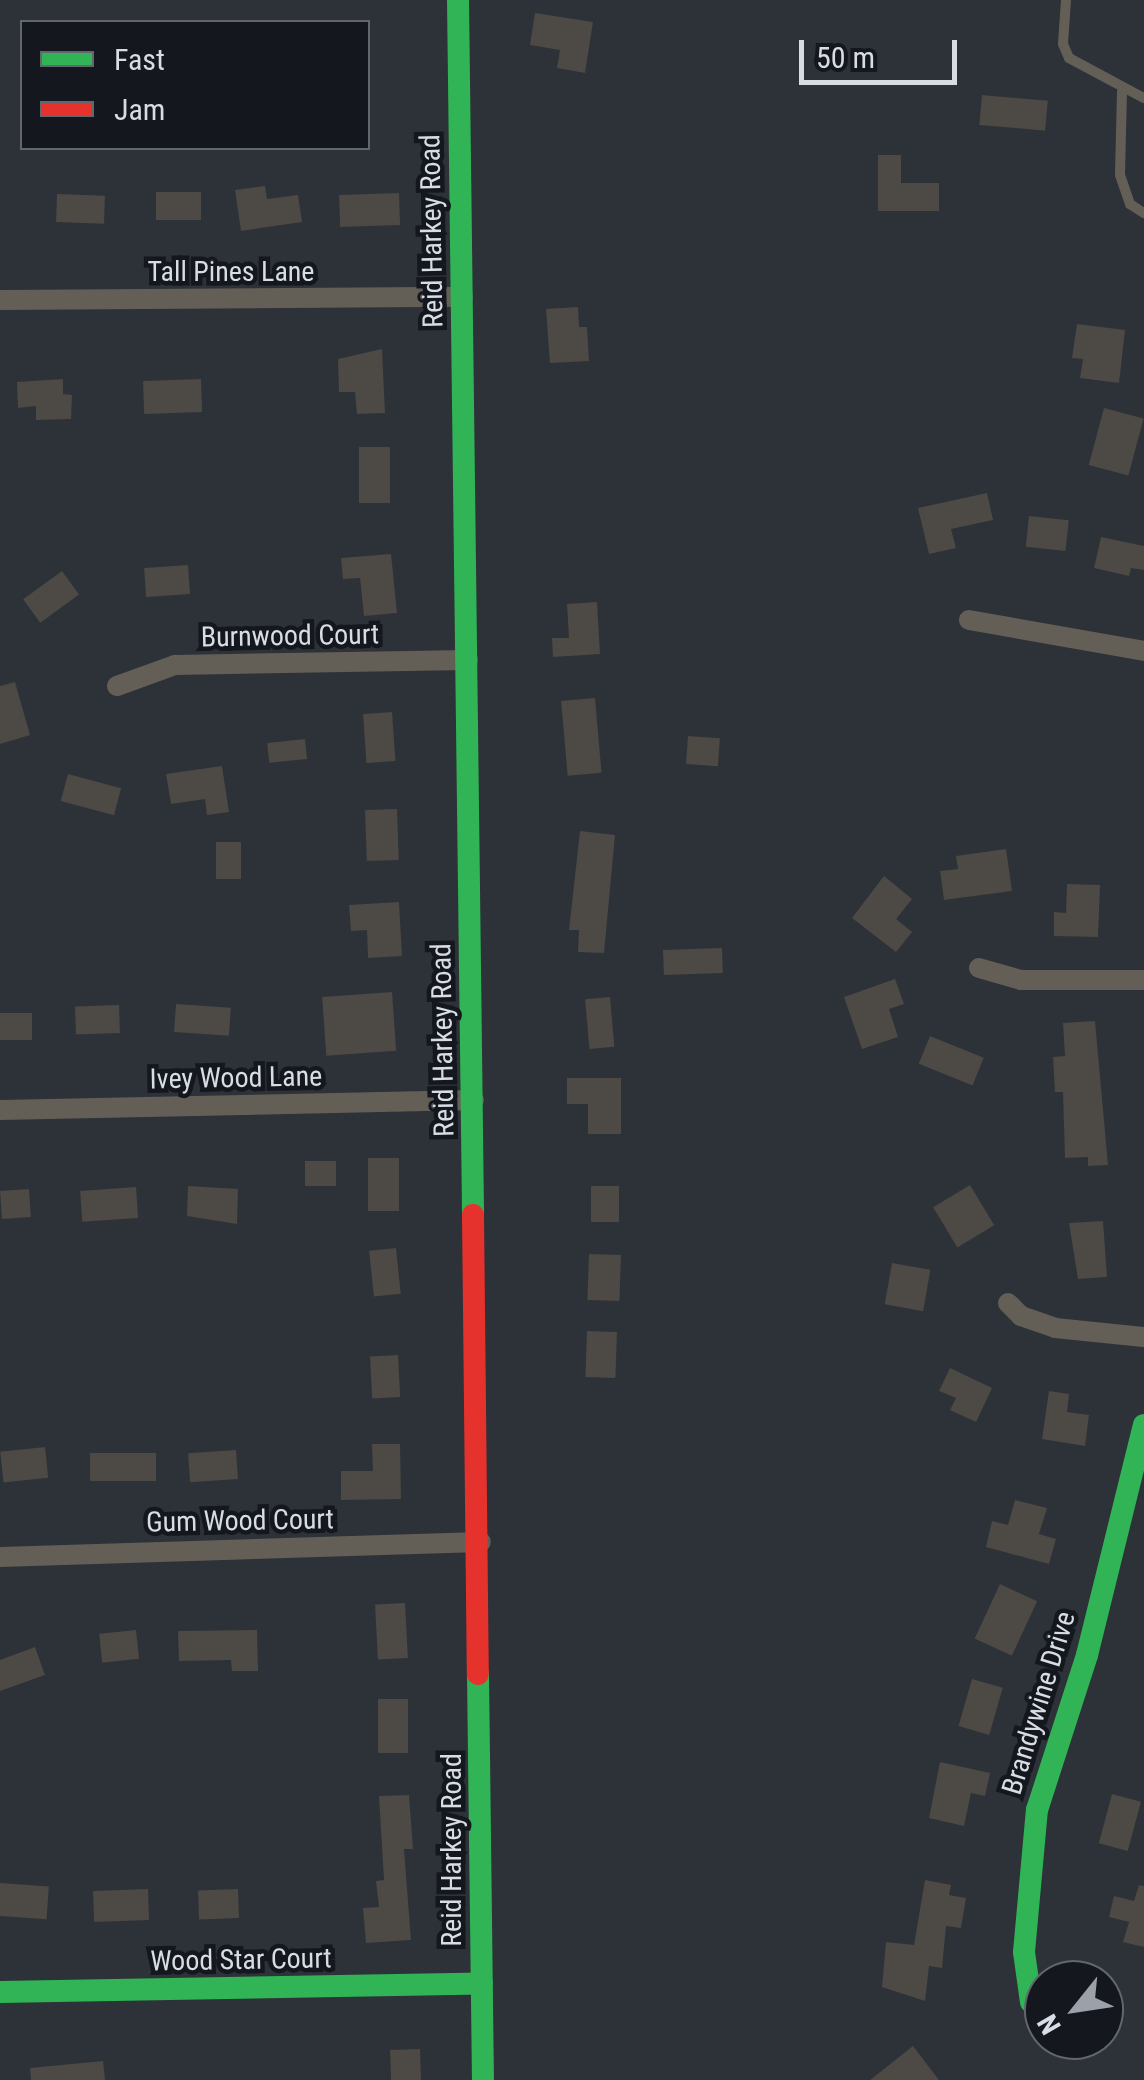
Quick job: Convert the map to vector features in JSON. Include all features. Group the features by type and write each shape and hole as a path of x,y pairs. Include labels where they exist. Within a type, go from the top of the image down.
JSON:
{"street":[{"name":"Reid Harkey Road","path":"458,0 481,1542 484,2080"},
{"name":"Tall Pines Lane","path":"0,300 463,297"},
{"path":"969,620 1144,651"},
{"name":"Burnwood Court","path":"117,686 174,665 468,660"},
{"path":"978,968 1021,980 1144,980"},
{"name":"Ivey Wood Lane","path":"0,1110 474,1100"},
{"path":"1008,1304 1021,1316 1055,1328 1144,1337"},
{"name":"Brandywine Drive","path":"1025,1960 1030,1845 1119,1536 1144,1425"},
{"name":"Gum Wood Court","path":"0,1557 481,1542"},
{"name":"Wood Star Court","path":"0,1992 482,1984"}],"lane":[{"path":"1066,0 1063,44 1069,58 1122,92 1144,98"},
{"path":"1122,92 1120,176 1130,204 1144,213"}],"building":[{"path":"535,13 593,22 585,73 557,68 560,50 530,45"},
{"path":"982,95 1048,101 1045,131 979,125"},
{"path":"878,155 901,155 901,183 939,183 939,211 878,211"},
{"path":"265,186 267,199 298,195 302,222 241,231 235,190"},
{"path":"156,192 201,192 201,220 156,220"},
{"path":"399,193 400,225 340,227 339,195"},
{"path":"57,194 105,196 104,224 56,222"},
{"path":"578,307 579,327 587,327 589,361 550,363 546,309"},
{"path":"1077,324 1125,330 1119,383 1080,378 1083,359 1072,358"},
{"path":"382,349 385,413 357,414 355,392 339,392 338,359"},
{"path":"63,379 63,394 72,395 71,419 36,420 36,406 18,408 17,382"},
{"path":"201,379 202,412 144,414 143,381"},
{"path":"1104,408 1144,419 1128,476 1089,465"},
{"path":"359,447 390,447 390,503 359,503"},
{"path":"987,493 993,520 951,529 956,548 929,554 918,508"},
{"path":"1029,516 1069,520 1066,551 1026,547"},
{"path":"1101,537 1144,546 1144,570 1131,568 1129,576 1094,568"},
{"path":"391,554 397,613 364,616 360,578 343,579 341,558"},
{"path":"188,565 190,594 146,597 144,568"},
{"path":"62,571 79,594 40,623 23,599"},
{"path":"597,602 600,654 553,657 552,638 569,638 567,604"},
{"path":"15,682 30,735 0,744 0,686"},
{"path":"595,698 602,773 568,776 561,701"},
{"path":"392,712 395,761 366,763 363,714"},
{"path":"688,736 720,738 718,766 686,764"},
{"path":"305,739 307,759 269,763 267,743"},
{"path":"222,766 229,812 207,815 205,799 171,804 166,774"},
{"path":"68,774 121,788 114,815 61,801"},
{"path":"397,809 399,860 367,861 365,810"},
{"path":"580,831 615,835 604,953 578,952 579,930 569,930"},
{"path":"216,842 241,842 241,879 216,879"},
{"path":"1006,849 1012,891 944,900 940,871 958,869 956,856"},
{"path":"884,876 912,899 896,919 912,932 896,952 852,918"},
{"path":"1067,884 1100,885 1098,937 1054,936 1054,912 1066,913"},
{"path":"399,902 402,956 368,958 367,930 351,931 349,905"},
{"path":"722,948 723,973 664,975 663,950"},
{"path":"895,979 904,1004 889,1009 898,1037 862,1049 844,997"},
{"path":"392,992 396,1051 326,1056 322,997"},
{"path":"610,997 614,1047 589,1049 585,999"},
{"path":"176,1004 231,1008 229,1036 174,1032"},
{"path":"119,1005 120,1033 76,1035 75,1007"},
{"path":"0,1013 32,1013 32,1040 0,1040"},
{"path":"1095,1021 1108,1165 1088,1166 1088,1157 1065,1158 1063,1092 1055,1092 1053,1057 1065,1056 1063,1023"},
{"path":"930,1036 984,1058 973,1086 919,1064"},
{"path":"567,1078 621,1078 621,1134 588,1134 588,1104 567,1104"},
{"path":"368,1158 399,1158 399,1211 368,1211"},
{"path":"305,1161 336,1161 336,1186 305,1186"},
{"path":"970,1185 994,1225 957,1247 933,1207"},
{"path":"188,1186 238,1189 237,1224 187,1216"},
{"path":"591,1186 619,1186 619,1222 591,1222"},
{"path":"136,1187 138,1218 82,1222 80,1191"},
{"path":"29,1189 31,1217 2,1219 0,1191"},
{"path":"1103,1221 1107,1277 1078,1279 1069,1223"},
{"path":"396,1248 401,1294 374,1297 369,1251"},
{"path":"589,1254 621,1255 619,1301 587,1300"},
{"path":"892,1263 930,1270 923,1311 885,1304"},
{"path":"587,1331 617,1332 615,1378 585,1377"},
{"path":"398,1355 400,1397 372,1398 370,1356"},
{"path":"950,1368 992,1388 976,1422 950,1410 956,1398 939,1391"},
{"path":"1049,1391 1069,1394 1067,1412 1089,1415 1085,1446 1042,1439"},
{"path":"372,1444 400,1444 401,1499 341,1500 341,1471 373,1471"},
{"path":"45,1447 48,1478 3,1483 0,1452"},
{"path":"236,1450 238,1479 190,1482 188,1453"},
{"path":"90,1453 156,1453 156,1481 90,1481"},
{"path":"1015,1500 1047,1508 1039,1534 1056,1539 1049,1564 986,1547 992,1521 1008,1525"},
{"path":"1000,1584 1037,1601 1012,1656 975,1638"},
{"path":"405,1603 408,1658 378,1659 375,1605"},
{"path":"136,1630 139,1659 102,1663 99,1634"},
{"path":"257,1630 258,1671 232,1671 231,1660 179,1661 178,1631"},
{"path":"35,1647 45,1675 0,1691 0,1660"},
{"path":"972,1679 1003,1688 989,1735 958,1726"},
{"path":"378,1699 408,1699 408,1753 378,1753"},
{"path":"940,1762 990,1773 985,1796 971,1793 964,1826 929,1818"},
{"path":"1112,1794 1141,1802 1128,1851 1099,1843"},
{"path":"409,1795 413,1849 404,1849 411,1940 366,1943 363,1908 379,1907 376,1881 384,1880 379,1796"},
{"path":"925,1880 951,1885 949,1895 966,1898 961,1928 946,1926 942,1968 929,1966 925,2001 882,1987 886,1942 914,1945"},
{"path":"0,1883 49,1886 47,1919 0,1916"},
{"path":"1139,1885 1144,1886 1144,1947 1123,1942 1129,1922 1109,1917 1114,1896 1134,1901"},
{"path":"148,1889 149,1920 94,1922 93,1891"},
{"path":"238,1889 239,1918 199,1919 198,1890"},
{"path":"913,2046 939,2080 870,2080"},
{"path":"420,2049 421,2080 391,2080 390,2050"},
{"path":"103,2061 105,2080 31,2080 30,2068"}],"traffic: fast":[{"path":"458,0 473,1215"},
{"path":"1025,1960 1037,1810 1087,1655 1144,1425"},
{"path":"478,1674 483,2080"},
{"path":"0,1992 482,1984"}],"traffic: jam":[{"path":"473,1215 478,1674"}]}
